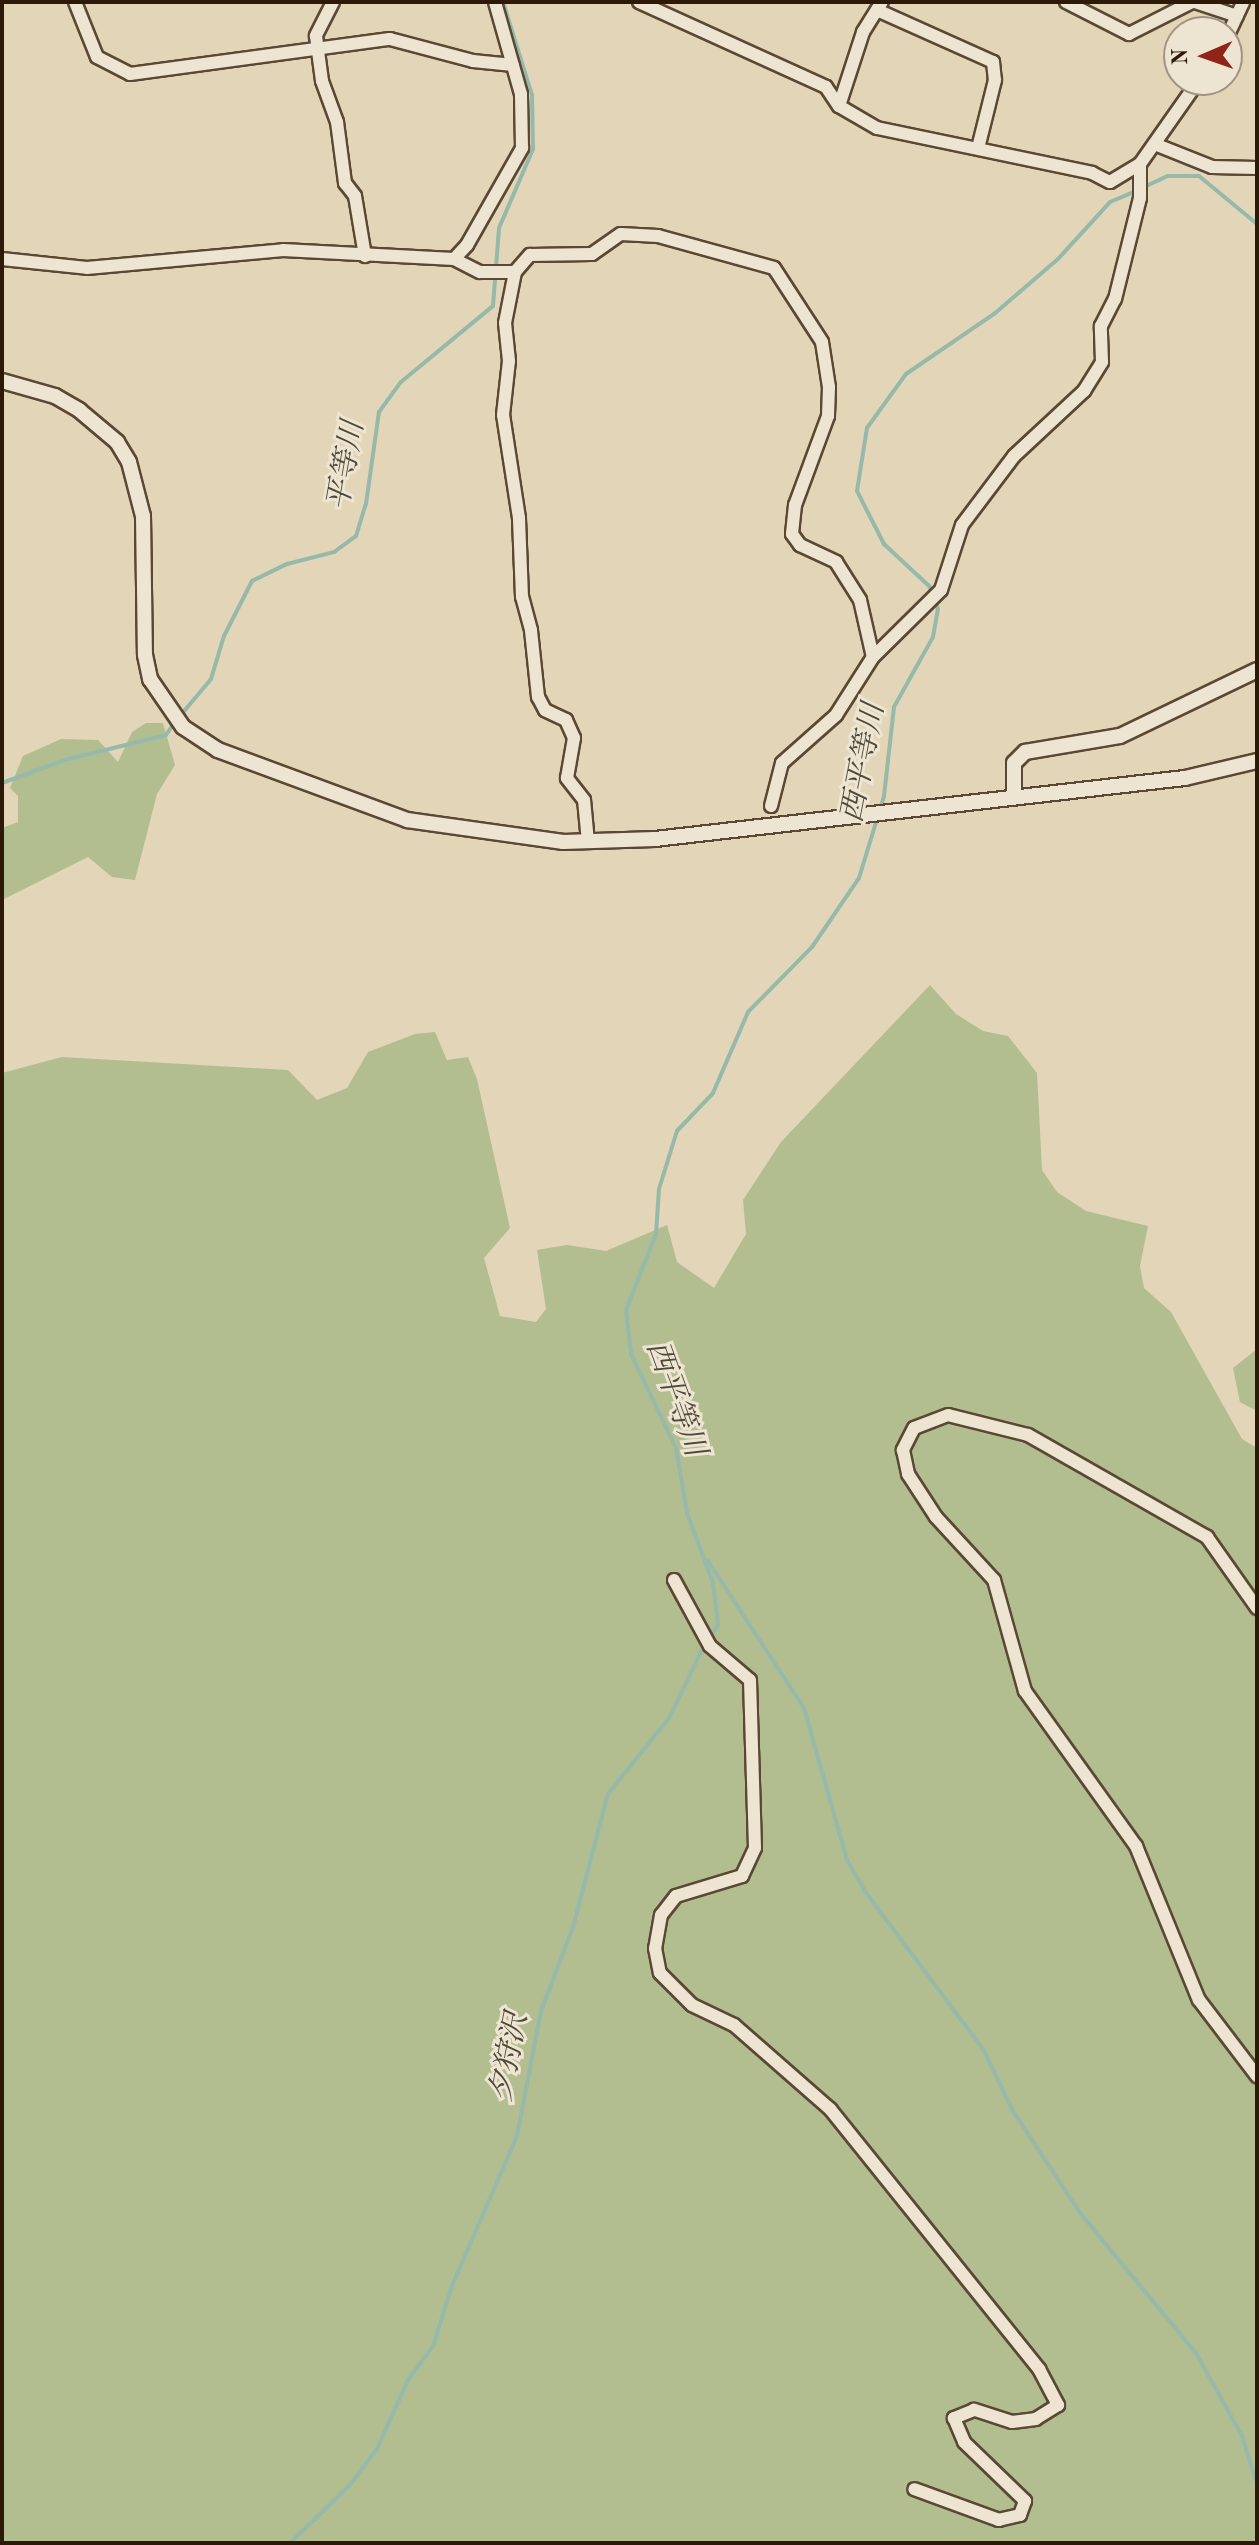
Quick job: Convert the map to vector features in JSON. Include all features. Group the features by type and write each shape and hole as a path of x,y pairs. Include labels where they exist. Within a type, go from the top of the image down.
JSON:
{"street":[{"path":"75,2 97,57 130,74 390,39 473,61 513,65"},
{"path":"333,2 316,36 322,81 337,122 345,183 362,223 365,256"},
{"path":"454,259 519,162 525,124 513,65 495,2"},
{"path":"639,2 826,87 839,106 877,128 978,148 1110,182 1140,164 1157,145 1189,96"},
{"path":"1066,2 1129,34 1194,2 1237,16 1243,2"},
{"path":"1092,15 1097,2"},
{"path":"839,106 863,32 880,6 993,62 995,80 978,148"},
{"path":"1157,145 1212,167 1257,168"},
{"path":"771,806 782,763 836,715 873,657 940,591 954,563 962,525 1014,456 1084,391 1102,362 1101,326 1115,299 1140,198 1140,164"},
{"path":"588,842 584,800 567,778 574,738 566,720 545,710 538,697 531,630 522,597 519,518 503,415 509,361 505,323 511,272 530,255 592,254 621,234 658,236 748,265 774,268 822,342 829,387 828,416 795,505 792,534 800,545 836,562 860,600 873,657"},
{"path":"2,259 87,268 283,250 454,259 490,272 511,272"},
{"path":"2,381 55,396 79,410 117,442 129,462 143,516 142,623 150,679 183,727 218,750 407,820 504,837 588,842 896,812 1185,778 1257,761"},
{"path":"1014,797 1014,763 1025,752 1120,736 1257,670"},
{"path":"1257,1608 1207,1537 1028,1435 948,1415 914,1428 903,1450 908,1474 936,1517 994,1580 1025,1691 1136,1846 1199,2000 1257,2076"},
{"path":"674,1580 710,1646 750,1680 755,1848 742,1876 676,1896 661,1915 655,1948 660,1973 692,2005 734,2025 830,2109 1039,2369 1058,2405 1036,2419 1012,2422 974,2410 954,2418 964,2442 1025,2501 1020,2515 999,2520 914,2489"}],"green space":[{"path":"146,723 163,723 175,765 157,794 135,880 112,877 88,857 2,900 2,828 18,822 18,796 10,788 23,756 61,739 98,740 118,762 132,732"},
{"path":"930,985 956,1014 983,1031 1008,1036 1037,1073 1042,1170 1057,1192 1086,1211 1148,1226 1140,1266 1144,1288 1171,1312 1242,1439 1257,1448 1257,2543 2,2543 2,1073 62,1057 288,1070 317,1100 347,1088 368,1052 415,1034 435,1032 447,1060 468,1057 477,1079 510,1228 484,1258 500,1316 536,1322 546,1309 537,1250 567,1245 606,1251 667,1225 677,1262 714,1288 746,1234 743,1200 781,1142"},
{"path":"1257,1349 1257,1411 1240,1402 1233,1368"}],"waterway":[{"name":"平等川","path":"180,716 211,679 224,636 252,581 287,564 334,552 356,536 366,504 379,412 401,382 493,306 499,228 533,149 532,95 503,2"},
{"name":"西平等川","path":"1144,187 1168,176 1199,176 1257,224"},
{"name":"西平等川","path":"710,1637 718,1625 713,1583 687,1513 676,1448 631,1354 626,1310 656,1234 659,1189 677,1131 713,1093 748,1012 812,947 859,878 884,796 894,707 933,637 938,609 929,586 884,544 857,491 867,428 906,374 994,314 1058,259 1110,202 1136,191"},
{"name":"平等川","path":"2,783 65,760 166,735 174,723"},
{"path":"708,1561 804,1708 847,1860 864,1890 983,2049 1013,2111 1080,2213 1196,2353 1242,2436 1257,2484"},
{"name":"夕狩沢","path":"290,2543 349,2486 377,2449 408,2380 433,2346 452,2286 517,2136 541,2011 573,1927 608,1794 669,1718 705,1644"}]}
